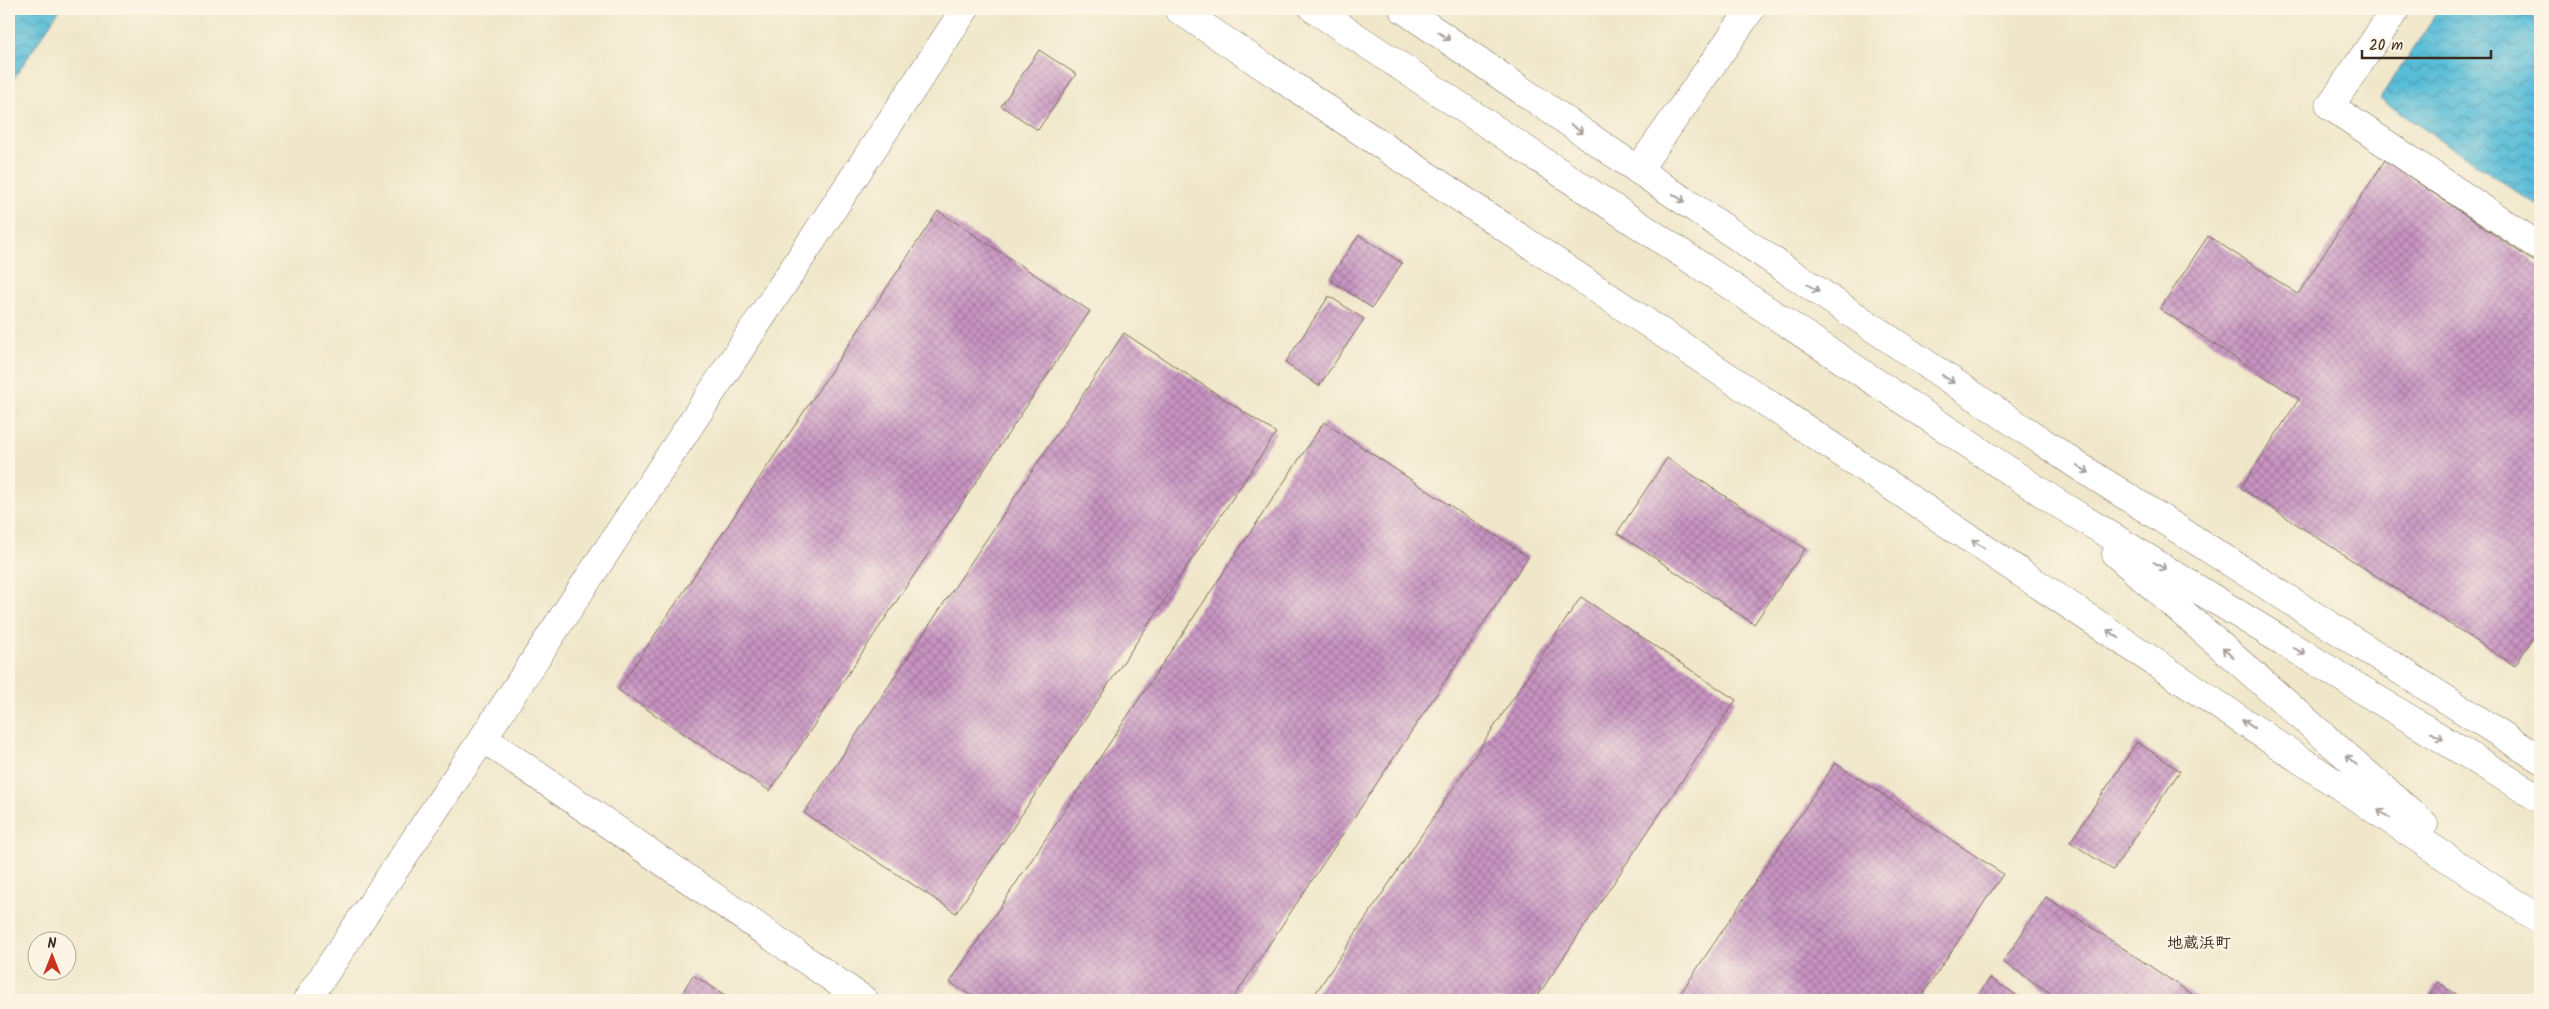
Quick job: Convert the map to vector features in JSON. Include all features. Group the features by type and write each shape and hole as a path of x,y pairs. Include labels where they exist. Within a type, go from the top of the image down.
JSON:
{"street":[{"path":"307,1000 483,738 965,9"},
{"path":"1178,9 2540,920"},
{"path":"1314,9 2059,504 2540,799"},
{"path":"1404,9 1638,170 2077,465 2540,759"},
{"path":"1638,170 1751,9"},
{"path":"2396,9 2330,106 2540,247"},
{"path":"2059,504 2506,896"},
{"path":"483,738 864,1000"}],"water":[{"path":"9,9 60,9 9,86"},
{"path":"2439,9 2540,9 2540,207 2380,99"}],"building":[{"path":"1039,50 1076,74 1038,130 1001,106"},
{"path":"2385,160 2540,266 2540,627 2515,666 2241,488 2299,399 2160,309 2208,236 2298,294"},
{"path":"938,211 1090,311 770,791 618,690"},
{"path":"1359,235 1402,263 1372,308 1329,279"},
{"path":"1329,296 1364,319 1319,386 1285,363"},
{"path":"1124,333 1276,433 956,913 804,813"},
{"path":"1324,422 1528,557 1232,1000 977,1000 950,982"},
{"path":"1667,458 1805,549 1754,624 1617,533"},
{"path":"1581,597 1736,700 1535,1000 1311,1000"},
{"path":"2137,742 2180,771 2113,870 2070,842"},
{"path":"1835,763 2003,874 1919,1000 1676,1000"},
{"path":"2046,897 2201,1000 2061,1000 2003,962"},
{"path":"693,975 733,1000 678,1000"},
{"path":"1990,978 2024,1000 1975,1000"},
{"path":"2438,982 2465,1000 2426,1000"}],"district":[{"name":"地蔵浜町","path":"2199,943"}]}
